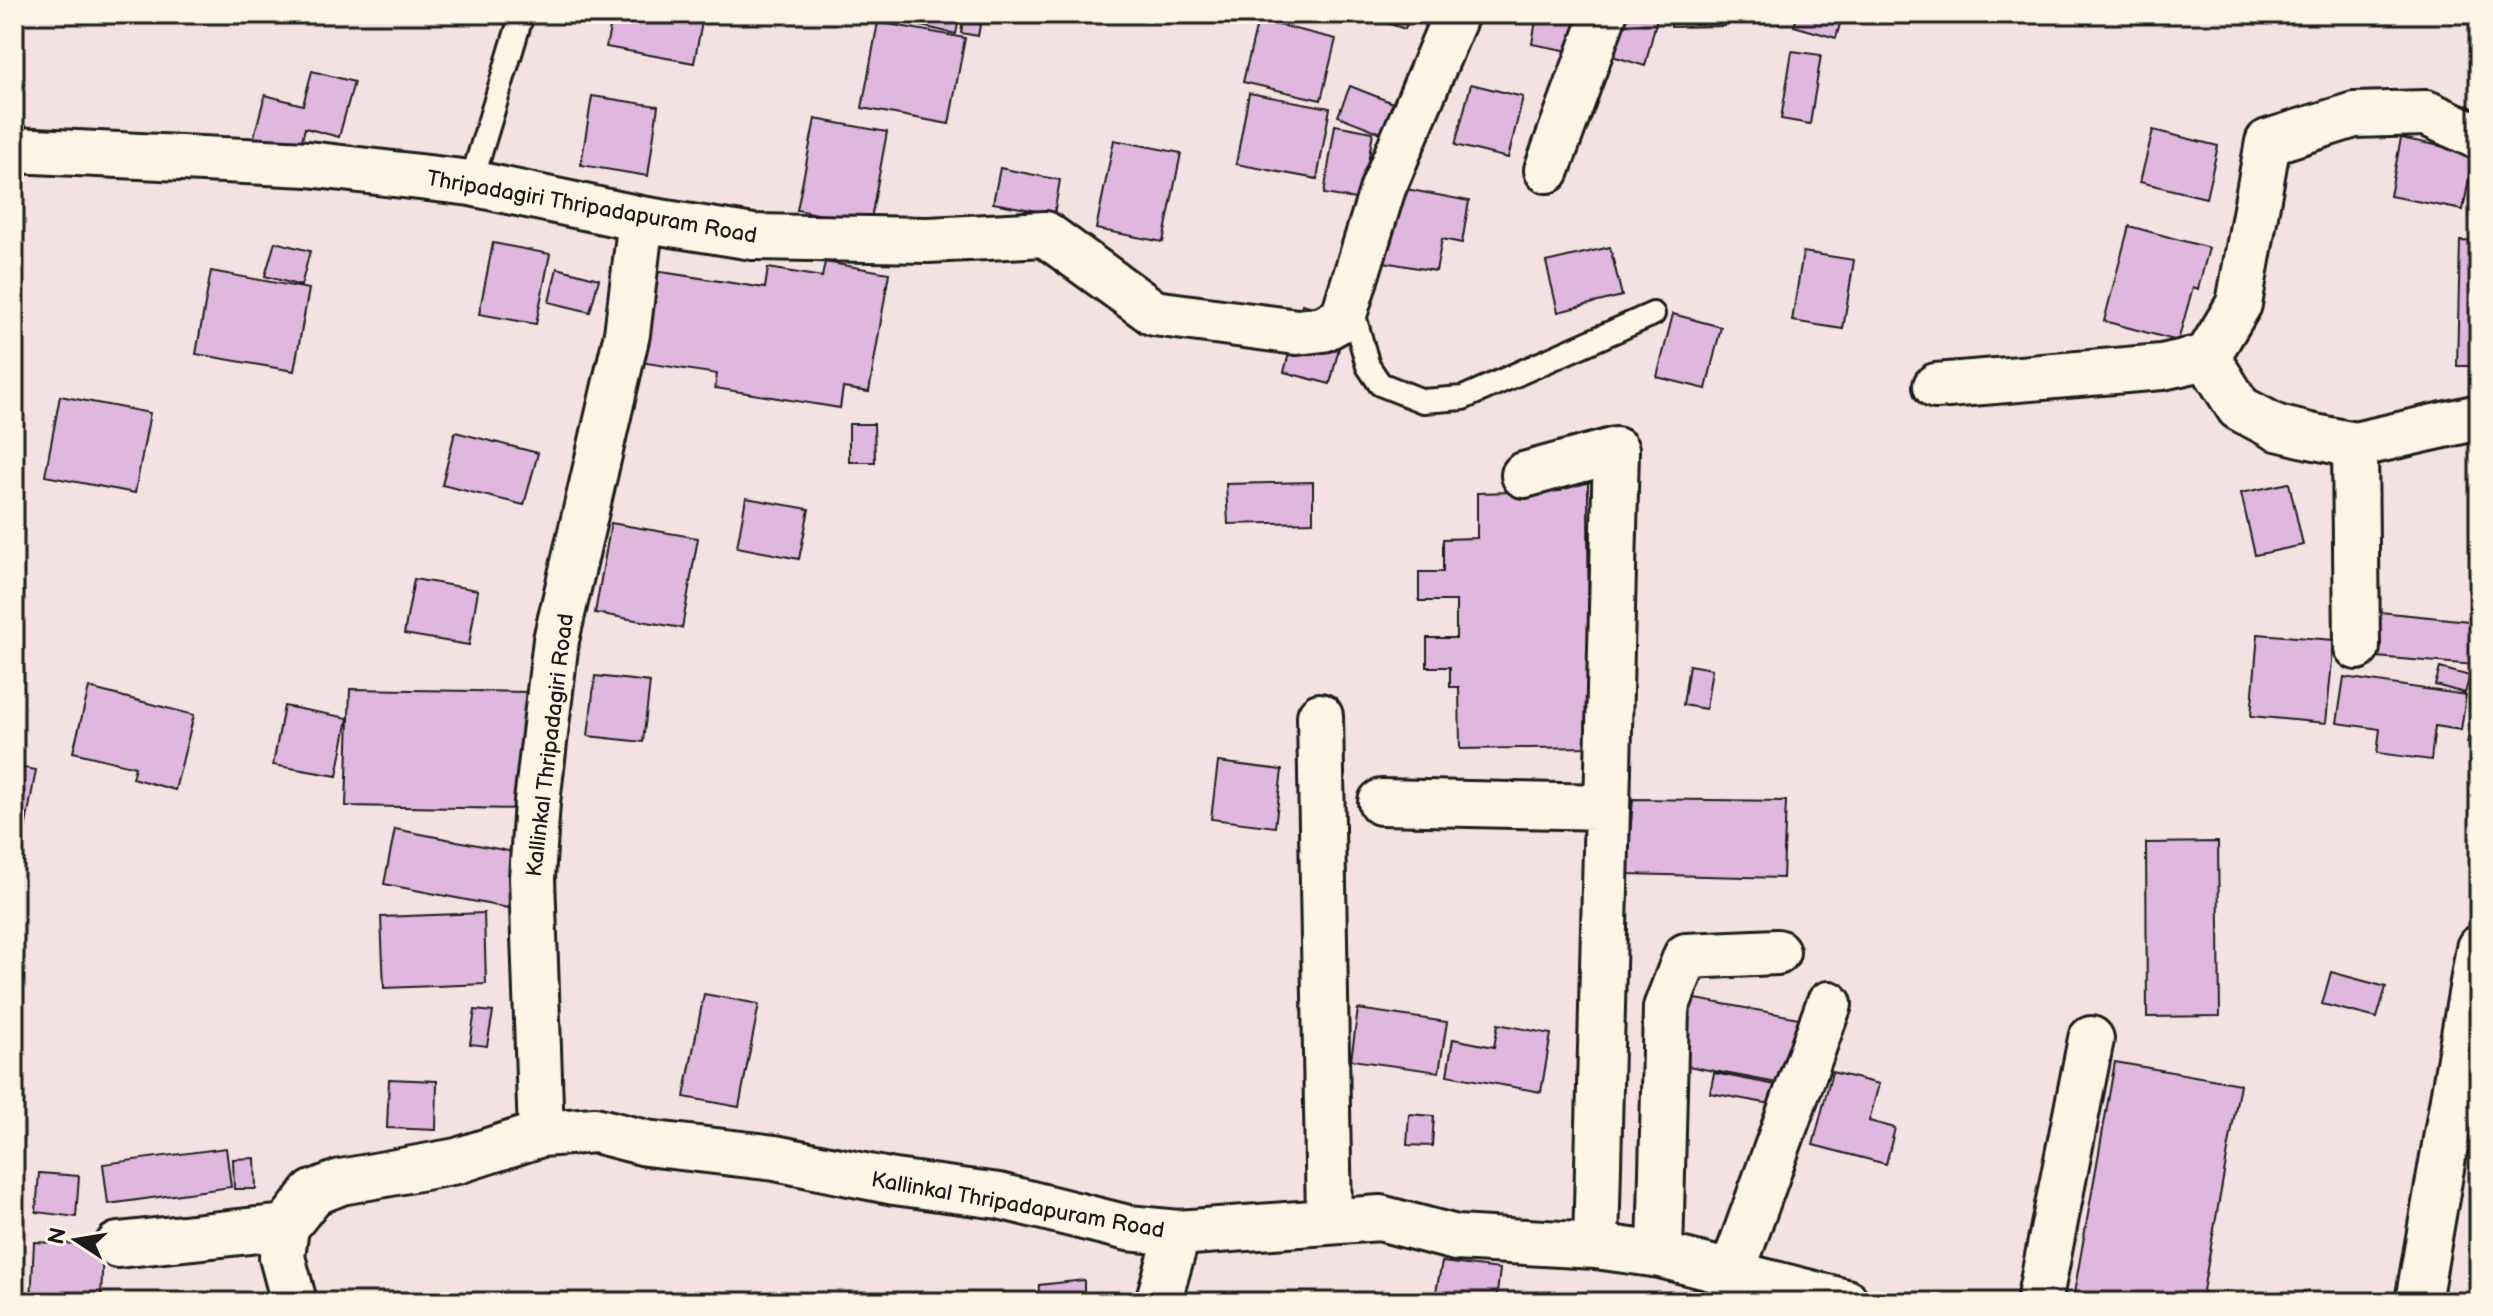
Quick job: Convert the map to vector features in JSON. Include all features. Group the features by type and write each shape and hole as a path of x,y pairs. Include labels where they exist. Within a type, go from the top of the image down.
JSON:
{"street":[{"name":"Thripadagiri Thripadapuram Road","path":"14,150 308,164 471,183 641,219 753,237 928,240 1045,234 1154,313 1297,332 1323,329 1343,318 1383,188 1456,14"},
{"path":"1547,170 1604,14"},
{"path":"1936,386 2162,367 2207,357 2239,304 2268,142 2354,115 2426,113 2479,137"},
{"name":"Kallinkal Thripadagiri Road","path":"541,1134 532,878 537,802 556,640 627,334 641,219"},
{"path":"2207,357 2239,408 2277,428 2355,445 2479,417"},
{"path":"2355,445 2357,647"},
{"path":"1524,475 1616,450 1596,1246"},
{"path":"1320,716 1329,1219"},
{"path":"1381,802 1607,807"},
{"path":"2418,1302 2479,948"},
{"path":"1660,1255 1666,1008 1686,956 1777,952"},
{"path":"1732,1272 1829,1004"},
{"path":"2039,1302 2091,1039"},
{"name":"Kallinkal Thripadapuram Road","path":"286,1227 313,1193 341,1182 457,1161 541,1134 595,1130 646,1143 775,1158 894,1182 999,1196 1128,1228 1178,1233 1329,1219 1380,1218 1456,1238 1596,1246 1660,1255 1833,1300"},
{"path":"118,1245 286,1227 282,1257 294,1302"},
{"path":"1158,1302 1178,1233"}],"lane":[{"path":"471,183 522,14"},
{"path":"1350,300 1368,366 1380,384 1423,401 1463,398 1653,314"}],"building":[{"path":"613,14 661,14 702,22 694,63 606,47"},
{"path":"870,14 960,14 956,34"},
{"path":"964,14 982,14 978,36 961,33"},
{"path":"1360,14 1410,14 1405,29"},
{"path":"1537,14 1587,14 1580,53 1532,44"},
{"path":"1616,14 1658,14 1645,66 1609,55"},
{"path":"1671,14 1725,14 1725,26 1671,27"},
{"path":"1798,14 1843,14 1836,38 1794,26"},
{"path":"1258,20 1336,39 1321,100 1243,82"},
{"path":"878,22 965,38 949,124 862,108"},
{"path":"1792,51 1821,55 1810,124 1781,119"},
{"path":"312,71 354,82 339,137 305,128 299,152 253,140 265,95 303,105"},
{"path":"1471,84 1523,97 1508,158 1455,145"},
{"path":"1350,86 1403,107 1407,143 1338,116"},
{"path":"1249,93 1330,108 1317,179 1236,164"},
{"path":"592,96 658,106 648,176 581,165"},
{"path":"815,119 887,132 870,224 797,210"},
{"path":"1335,125 1373,132 1362,200 1324,194"},
{"path":"2153,130 2218,146 2206,198 2140,182"},
{"path":"2401,138 2474,153 2463,210 2390,196"},
{"path":"1114,140 1181,153 1163,242 1096,229"},
{"path":"1000,168 1060,180 1054,214 993,203"},
{"path":"1385,185 1469,201 1462,243 1442,239 1436,271 1372,260"},
{"path":"2129,226 2209,248 2198,289 2193,287 2178,341 2104,321"},
{"path":"2460,241 2479,242 2479,366 2457,366"},
{"path":"275,242 310,251 301,286 265,276"},
{"path":"493,243 550,254 536,324 479,314"},
{"path":"1610,247 1622,296 1558,312 1546,262"},
{"path":"1803,252 1854,260 1843,329 1792,321"},
{"path":"825,262 889,273 869,392 843,388 840,408 715,388 717,374 634,361 648,270 765,288 768,268 822,277"},
{"path":"557,268 599,279 590,312 549,302"},
{"path":"211,271 309,289 294,371 196,354"},
{"path":"1302,304 1347,316 1330,384 1284,372"},
{"path":"1673,314 1721,327 1706,389 1657,377"},
{"path":"60,396 150,413 135,493 45,476"},
{"path":"849,424 874,424 875,462 849,462"},
{"path":"455,432 538,453 524,505 442,485"},
{"path":"1588,477 1589,747 1460,749 1459,687 1450,687 1450,667 1427,667 1427,638 1456,638 1456,601 1419,601 1419,572 1443,572 1443,539 1477,538 1477,493 1561,491 1561,478"},
{"path":"1313,482 1313,522 1228,524 1226,484"},
{"path":"2289,483 2303,545 2255,555 2241,493"},
{"path":"746,498 809,509 799,559 737,547"},
{"path":"611,523 698,538 682,628 595,613"},
{"path":"414,579 478,590 469,645 404,634"},
{"path":"2380,612 2478,622 2475,665 2376,657"},
{"path":"2258,634 2334,640 2326,723 2251,716"},
{"path":"1689,665 1712,669 1706,709 1683,705"},
{"path":"2440,668 2470,676 2465,693 2435,685"},
{"path":"595,676 650,682 643,742 588,736"},
{"path":"2344,677 2466,695 2461,730 2435,726 2431,760 2377,753 2380,729 2337,723"},
{"path":"89,688 194,715 175,790 132,778 135,767 73,752"},
{"path":"350,689 527,692 523,809 346,806"},
{"path":"2479,698 2479,746 2467,743"},
{"path":"284,706 348,718 337,776 273,765"},
{"path":"1218,762 1282,770 1275,827 1211,819"},
{"path":"14,766 36,770 23,841 14,840"},
{"path":"1633,799 1786,801 1783,878 1627,874"},
{"path":"395,829 519,853 508,908 384,884"},
{"path":"2218,842 2220,1016 2147,1017 2146,843"},
{"path":"484,913 486,984 384,988 381,917"},
{"path":"2331,972 2386,987 2377,1018 2322,1004"},
{"path":"704,994 759,1004 739,1107 684,1097"},
{"path":"1685,997 1805,1019 1793,1086 1672,1063"},
{"path":"1358,1009 1447,1022 1439,1072 1351,1060"},
{"path":"475,1010 493,1012 487,1046 470,1044"},
{"path":"1498,1024 1551,1034 1541,1092 1447,1075 1453,1039 1494,1047"},
{"path":"2115,1062 2240,1084 2201,1302 2073,1299"},
{"path":"1832,1072 1879,1084 1869,1121 1895,1128 1886,1164 1813,1145"},
{"path":"1714,1073 1786,1087 1782,1106 1710,1093"},
{"path":"389,1079 437,1081 436,1130 387,1128"},
{"path":"1409,1114 1434,1116 1432,1146 1407,1145"},
{"path":"226,1148 231,1187 108,1204 103,1164"},
{"path":"255,1158 256,1189 234,1189 233,1159"},
{"path":"39,1173 79,1176 76,1217 36,1212"},
{"path":"34,1242 103,1245 101,1302 31,1302"},
{"path":"1442,1262 1500,1269 1496,1302 1434,1302"},
{"path":"1084,1280 1084,1302 1038,1302 1039,1285"}]}
